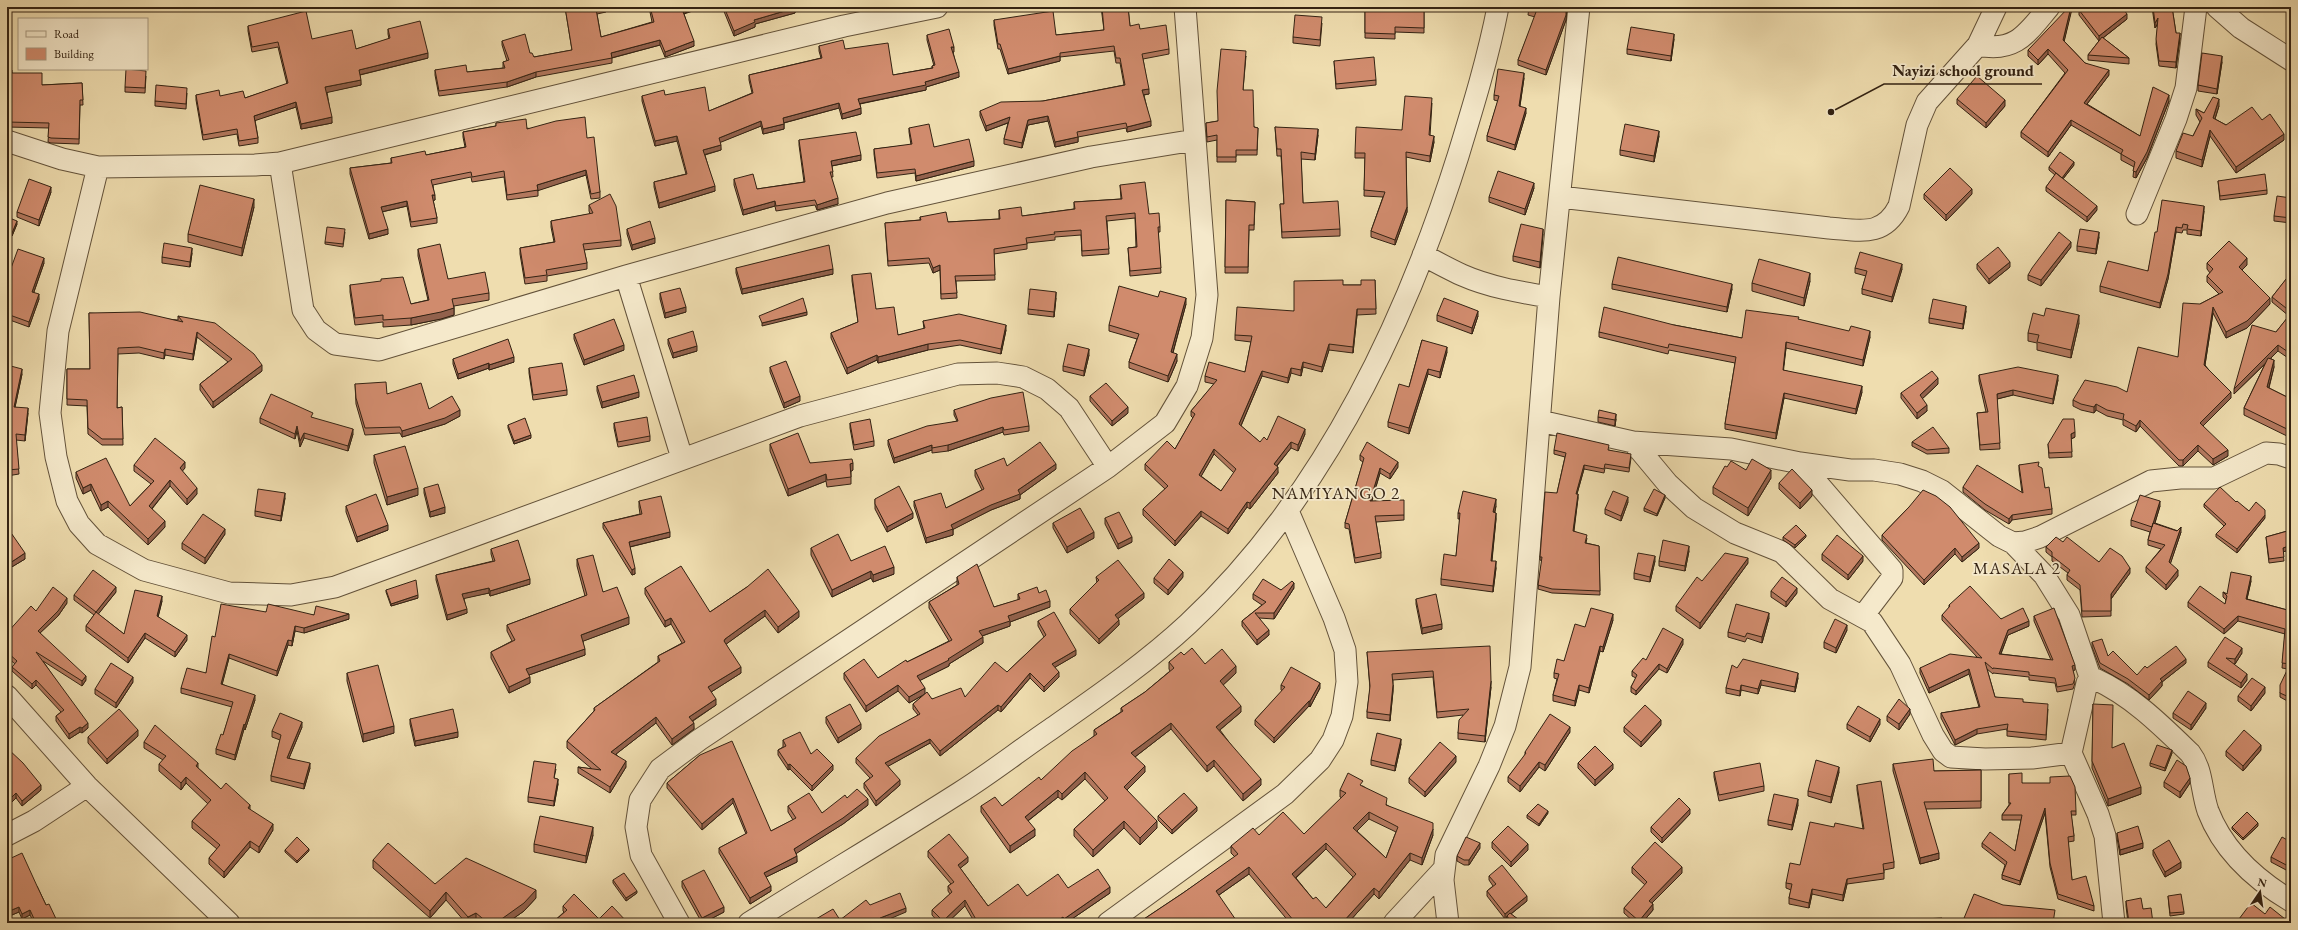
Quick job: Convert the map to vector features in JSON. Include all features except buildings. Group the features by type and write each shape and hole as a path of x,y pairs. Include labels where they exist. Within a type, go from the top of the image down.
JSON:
{"street":[{"path":"7,141 98,168 255,165 280,163 844,26 937,7"},
{"path":"679,923 640,855 636,827 640,800 660,769 699,740 1108,466 1165,423 1187,386 1202,338 1207,295 1185,7"},
{"path":"749,923 962,791 1099,696 1153,655 1216,596 1288,511 1323,456 1364,383 1407,296 1441,210 1466,129 1498,7"},
{"path":"1448,923 1443,870 1446,855 1458,827 1489,766 1505,726 1514,694 1522,644 1549,297 1579,7"},
{"path":"1560,197 1829,228 1865,231 1879,228 1893,218 1898,206 1917,125 1926,102 1978,45 1996,7"},
{"path":"1978,45 1993,48 2009,46 2024,37 2049,7"},
{"path":"2137,214 2176,118 2186,88 2196,7"},
{"path":"2217,7 2241,28 2291,60"},
{"path":"280,163 303,310 316,330 335,344 379,350 626,276 887,203 1091,157 1195,140"},
{"path":"98,168 58,331 50,413 56,458 65,494 79,524 97,544 144,570 229,593 291,595 335,587 682,458 800,416 958,374 997,373 1023,378 1047,389 1069,408 1108,466"},
{"path":"1423,255 1462,275 1482,282 1502,288 1549,297"},
{"path":"626,276 682,458"},
{"path":"1540,421 1633,442 1731,449 1800,463 1850,470 1874,470 1900,474 1922,480 1942,491 1999,536 2013,543 2044,575 2069,615 2091,680"},
{"path":"1633,442 1668,484 1694,508 1735,533 1782,552 1830,599 1872,622 1894,651 1933,735 1944,752 1952,757 1985,759 2032,758 2071,753"},
{"path":"2013,543 2025,542 2047,534 2151,481 2180,478 2214,478 2266,453 2279,454 2291,458"},
{"path":"1800,463 1892,570 1892,578 1863,616"},
{"path":"1108,923 1285,794 1320,760 1333,740 1342,716 1347,682 1344,650 1334,618 1288,511"},
{"path":"2091,680 2088,683 2082,699 2071,753 2092,799 2105,836 2114,923"},
{"path":"2091,680 2111,686 2151,716 2190,753 2195,760 2201,778 2208,810 2230,850 2251,872 2291,901"},
{"path":"7,696 87,786 229,923"},
{"path":"7,835 34,821 87,786"},
{"path":"1394,923 1443,870"}],"place":[{"name":"Nayizi school ground","path":"1831,112"}],"district":[{"name":"NAMIYANGO 2","path":"1336,493"},
{"name":"MASALA 2","path":"2017,568"}]}
